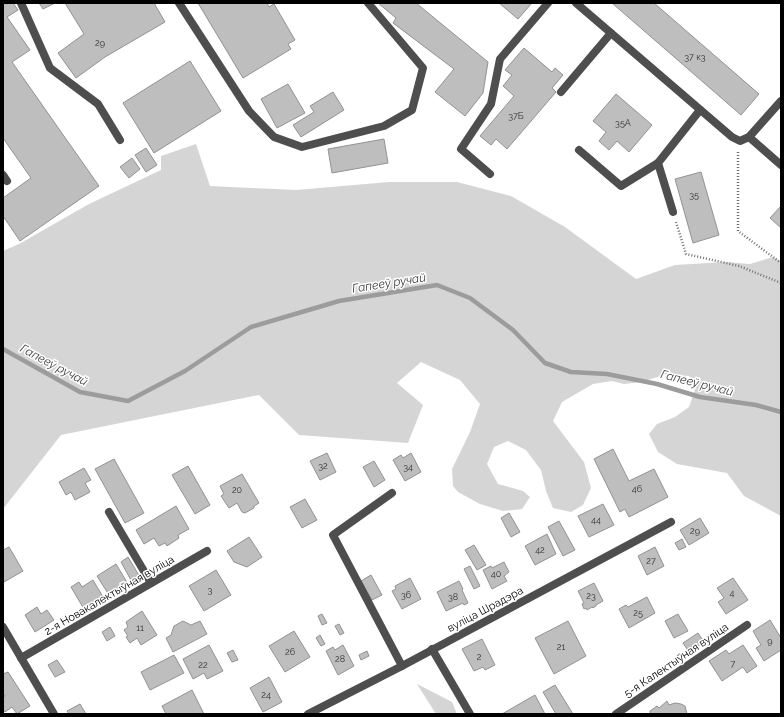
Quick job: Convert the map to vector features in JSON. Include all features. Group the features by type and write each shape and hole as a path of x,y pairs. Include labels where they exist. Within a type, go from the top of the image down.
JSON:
{"street":[{"path":"21,3 50,68 98,104 120,140"},
{"path":"179,3 249,111 274,137 302,148 384,126 412,110 423,68 368,3"},
{"path":"490,174 461,149 491,104 500,59 548,3"},
{"path":"576,3 732,137 740,141 749,137 781,101"},
{"path":"561,92 611,32"},
{"path":"578,150 620,186 658,164 700,110"},
{"path":"749,137 781,165"},
{"path":"658,164 673,212"},
{"path":"392,493 333,535 402,666"},
{"path":"109,512 151,582"},
{"name":"вуліца Шрадэра","path":"308,714 402,666 671,522"},
{"name":"2-я Новакалектыўная вуліца","path":"21,658 207,551"},
{"name":"5-я Калектыўная вуліца","path":"616,714 747,625"},
{"path":"3,627 54,714"},
{"path":"432,649 470,714"}],"path":[{"path":"738,140 738,231 781,263"},
{"path":"673,212 686,254 739,266 781,283"}],"shaded area":[{"path":"196,144 210,186 296,190 389,182 457,182 511,196 565,227 636,279 675,265 726,262 750,264 773,257 781,262 781,516 744,496 727,473 677,464 658,452 649,434 657,424 675,417 689,407 696,387 689,376 666,374 642,382 624,384 612,381 593,384 562,402 553,421 584,462 591,488 583,505 571,512 553,508 546,491 541,470 526,450 508,441 494,447 487,464 498,484 523,491 530,497 522,509 503,511 480,504 458,492 453,486 452,469 470,432 480,404 460,380 421,362 397,383 423,405 408,443 299,435 259,395 61,435 3,509 3,251 19,244 89,204 161,170 161,156"},
{"path":"417,684 452,702 457,714 436,714"}],"building":[{"path":"13,3 18,10 7,17 30,50 12,62 99,186 20,241 3,216 3,198 31,178 3,138 3,4"},
{"path":"39,3 55,3 43,9"},
{"path":"65,3 154,3 165,22 105,57 76,78 58,53 84,34"},
{"path":"198,3 267,3 269,7 274,4 295,40 288,44 291,49 243,78"},
{"path":"378,3 416,3 488,62 483,93 465,116 435,92 454,69 393,23 396,18"},
{"path":"499,3 532,3 518,19"},
{"path":"612,3 654,3 759,94 741,115"},
{"path":"524,48 552,72 555,68 563,75 552,88 556,92 507,149 496,139 491,145 480,136 514,96 503,86 512,75 505,70"},
{"path":"190,61 221,111 154,153 123,103"},
{"path":"288,84 305,113 277,128 261,99"},
{"path":"333,92 344,110 301,137 293,125 314,112 310,106"},
{"path":"616,94 652,125 629,152 617,141 609,150 599,141 606,132 593,121"},
{"path":"384,139 388,163 332,173 328,149"},
{"path":"146,148 157,165 146,172 135,155"},
{"path":"132,158 140,169 129,178 120,167"},
{"path":"701,172 719,235 693,243 675,179"},
{"path":"781,206 781,228 770,218"},
{"path":"613,449 629,481 654,469 668,497 629,517 625,509 620,512 594,459"},
{"path":"327,453 336,472 320,480 310,461"},
{"path":"411,453 421,472 405,481 393,460 401,455 403,458"},
{"path":"114,459 144,513 125,523 95,469"},
{"path":"374,461 385,480 374,487 363,467"},
{"path":"188,466 210,505 195,514 172,475"},
{"path":"84,468 91,480 85,483 90,492 75,500 71,492 66,495 59,482"},
{"path":"242,474 259,503 245,513 242,512 237,503 229,508 221,496 224,494 220,486"},
{"path":"305,499 317,520 302,528 290,507"},
{"path":"603,504 614,525 589,537 578,516"},
{"path":"176,506 189,529 178,535 179,538 167,546 165,543 159,546 154,538 144,544 136,530"},
{"path":"509,513 520,532 511,537 501,518"},
{"path":"700,518 709,533 689,545 680,530"},
{"path":"559,521 575,550 563,556 548,527"},
{"path":"547,534 556,554 535,565 525,546"},
{"path":"249,537 262,557 247,567 234,562 227,551"},
{"path":"682,539 686,547 679,550 675,543"},
{"path":"474,545 486,565 477,570 465,550"},
{"path":"9,547 23,571 4,582 3,550"},
{"path":"655,547 664,566 647,575 638,556"},
{"path":"128,557 140,577 132,582 121,562"},
{"path":"504,562 509,572 504,576 507,581 492,589 483,570 491,566 492,568"},
{"path":"116,564 128,584 109,595 97,576"},
{"path":"470,566 480,586 474,589 464,569"},
{"path":"216,570 231,595 204,611 189,586"},
{"path":"371,575 382,595 372,600 361,581"},
{"path":"410,578 421,599 402,609 392,591 396,589 395,586"},
{"path":"733,578 748,600 726,614 718,602 724,598 717,588"},
{"path":"93,580 103,597 84,609 71,587 79,582 82,587"},
{"path":"459,581 468,603 464,605 463,603 446,611 437,592"},
{"path":"594,583 603,601 587,610 586,608 584,609 582,604 584,603 578,591"},
{"path":"647,597 655,613 629,628 619,609 626,605 628,607"},
{"path":"37,607 41,614 47,610 54,620 35,632 25,615"},
{"path":"142,611 157,635 141,645 137,638 130,643 124,630 128,627 126,622"},
{"path":"322,614 327,623 322,625 318,616"},
{"path":"678,614 688,631 674,638 665,621"},
{"path":"770,620 781,638 781,650 764,661 756,648 761,645 753,631"},
{"path":"183,621 191,625 200,621 207,634 173,652 166,638 171,635 174,626"},
{"path":"568,621 586,656 554,674 535,638"},
{"path":"339,624 344,633 340,635 335,626"},
{"path":"110,627 115,636 107,641 102,632"},
{"path":"294,631 310,657 285,672 269,646"},
{"path":"698,633 704,642 689,652 683,643"},
{"path":"320,635 325,644 321,646 316,638"},
{"path":"482,639 495,665 485,670 483,667 474,671 462,649"},
{"path":"209,645 223,671 207,679 204,673 193,679 183,659"},
{"path":"343,645 354,666 338,675 326,651 333,647 335,650"},
{"path":"743,645 757,666 747,673 743,667 722,681 709,661 726,650 729,654"},
{"path":"233,650 238,660 232,662 227,653"},
{"path":"367,651 369,656 361,660 359,655"},
{"path":"174,655 184,673 150,690 141,672"},
{"path":"57,660 65,672 55,677 48,665"},
{"path":"8,672 30,706 17,714 12,707 5,712 3,709 3,697 5,696 3,693 3,674"},
{"path":"269,677 282,702 263,712 250,688"},
{"path":"555,685 573,714 556,714 543,692"},
{"path":"192,690 204,714 166,714 162,706"},
{"path":"535,695 545,714 502,714"},
{"path":"667,701 669,705 675,703 685,706 687,714 650,714 650,711 657,706 659,708"},
{"path":"80,704 86,714 69,714 67,711"}],"waterway":[{"name":"Гапееў ручай","path":"3,349 80,392 128,401 185,371 251,327 339,301 437,285 470,298 513,330 545,363 571,372 607,374 657,384 700,397 756,405 781,412"}]}
